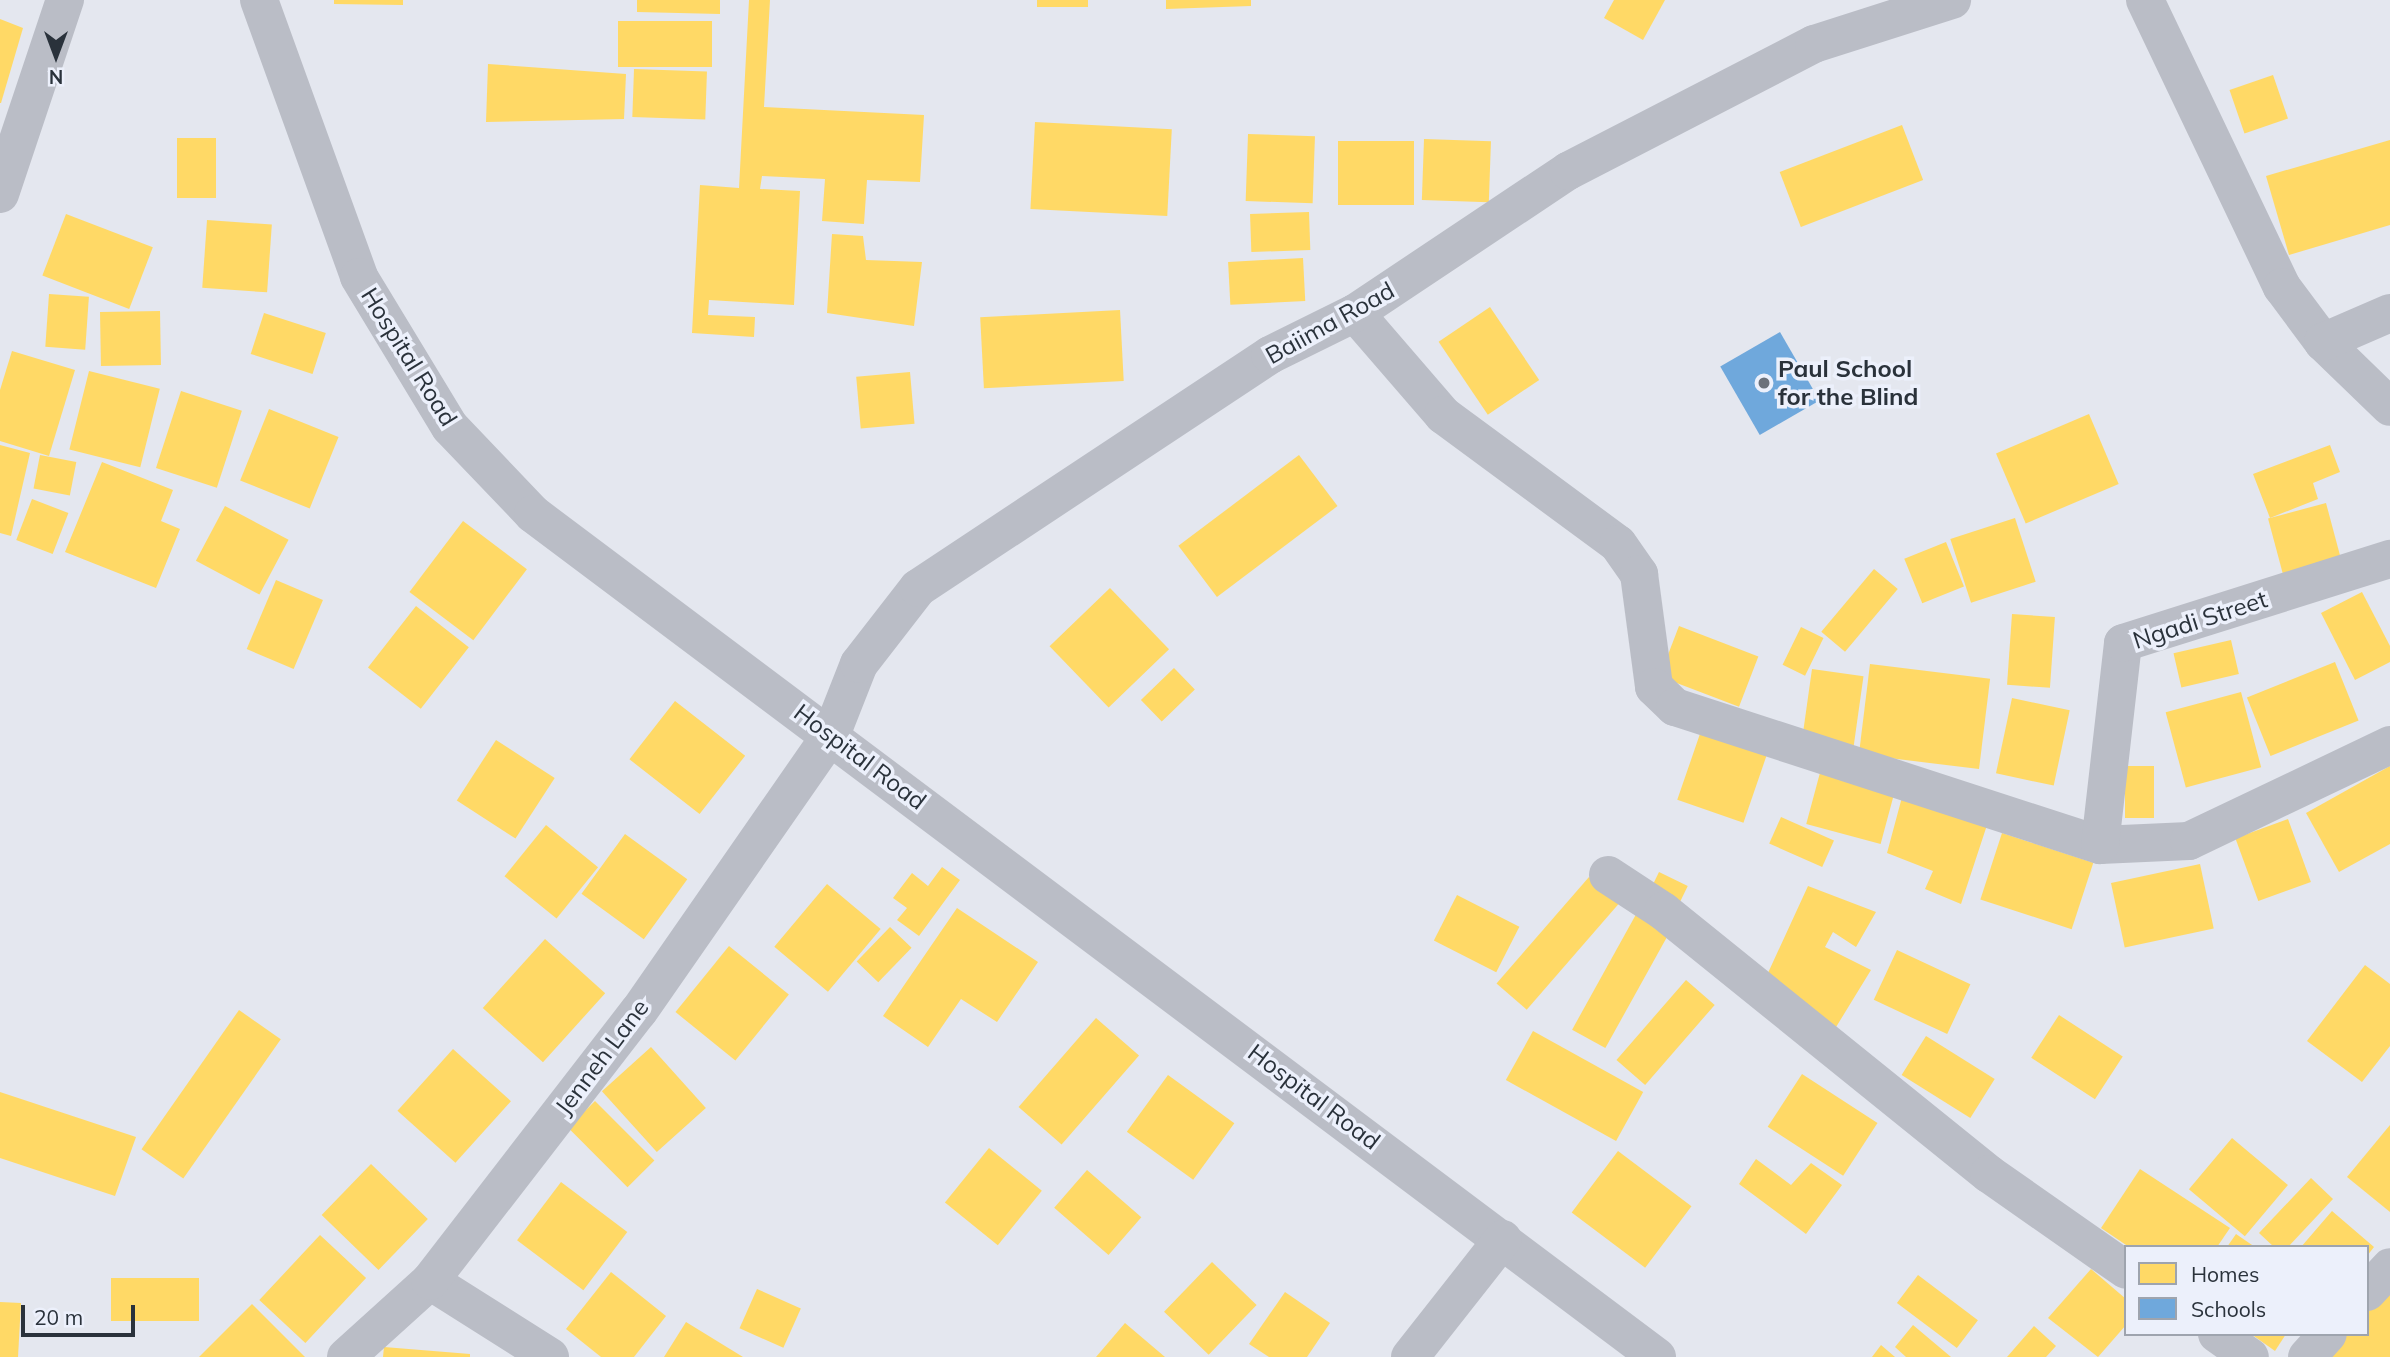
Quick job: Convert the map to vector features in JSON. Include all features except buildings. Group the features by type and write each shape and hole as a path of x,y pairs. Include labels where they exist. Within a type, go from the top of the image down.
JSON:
{"street":[{"path":"0,194 65,0"},
{"name":"Hospital Road","path":"258,0 359,277 450,427 533,514 1657,1357"},
{"name":"Baiima Road","path":"831,735 859,664 918,589 1270,355 1355,313 1580,165 1814,44 1952,0"},
{"path":"2145,0 2282,288 2323,342 2390,407"},
{"path":"1355,313 1443,415 1618,544 1639,574 1654,687 1675,707 2100,845 2189,841 2390,746"},
{"path":"2323,342 2390,313"},
{"name":"Ngadi Street","path":"2100,845 2123,643 2390,559"},
{"name":"Jenneh Lane","path":"346,1357 430,1281 639,1011 831,735"},
{"path":"1608,875 1662,911 1989,1174 2124,1269"},
{"path":"1410,1357 1503,1239"},
{"path":"2369,1290 2390,1267"},
{"path":"430,1281 550,1357"},
{"path":"2220,1336 2250,1357"},
{"path":"2307,1357 2326,1336"}],"place":[{"name":"Paul School for the Blind","path":"1764,383"}]}
